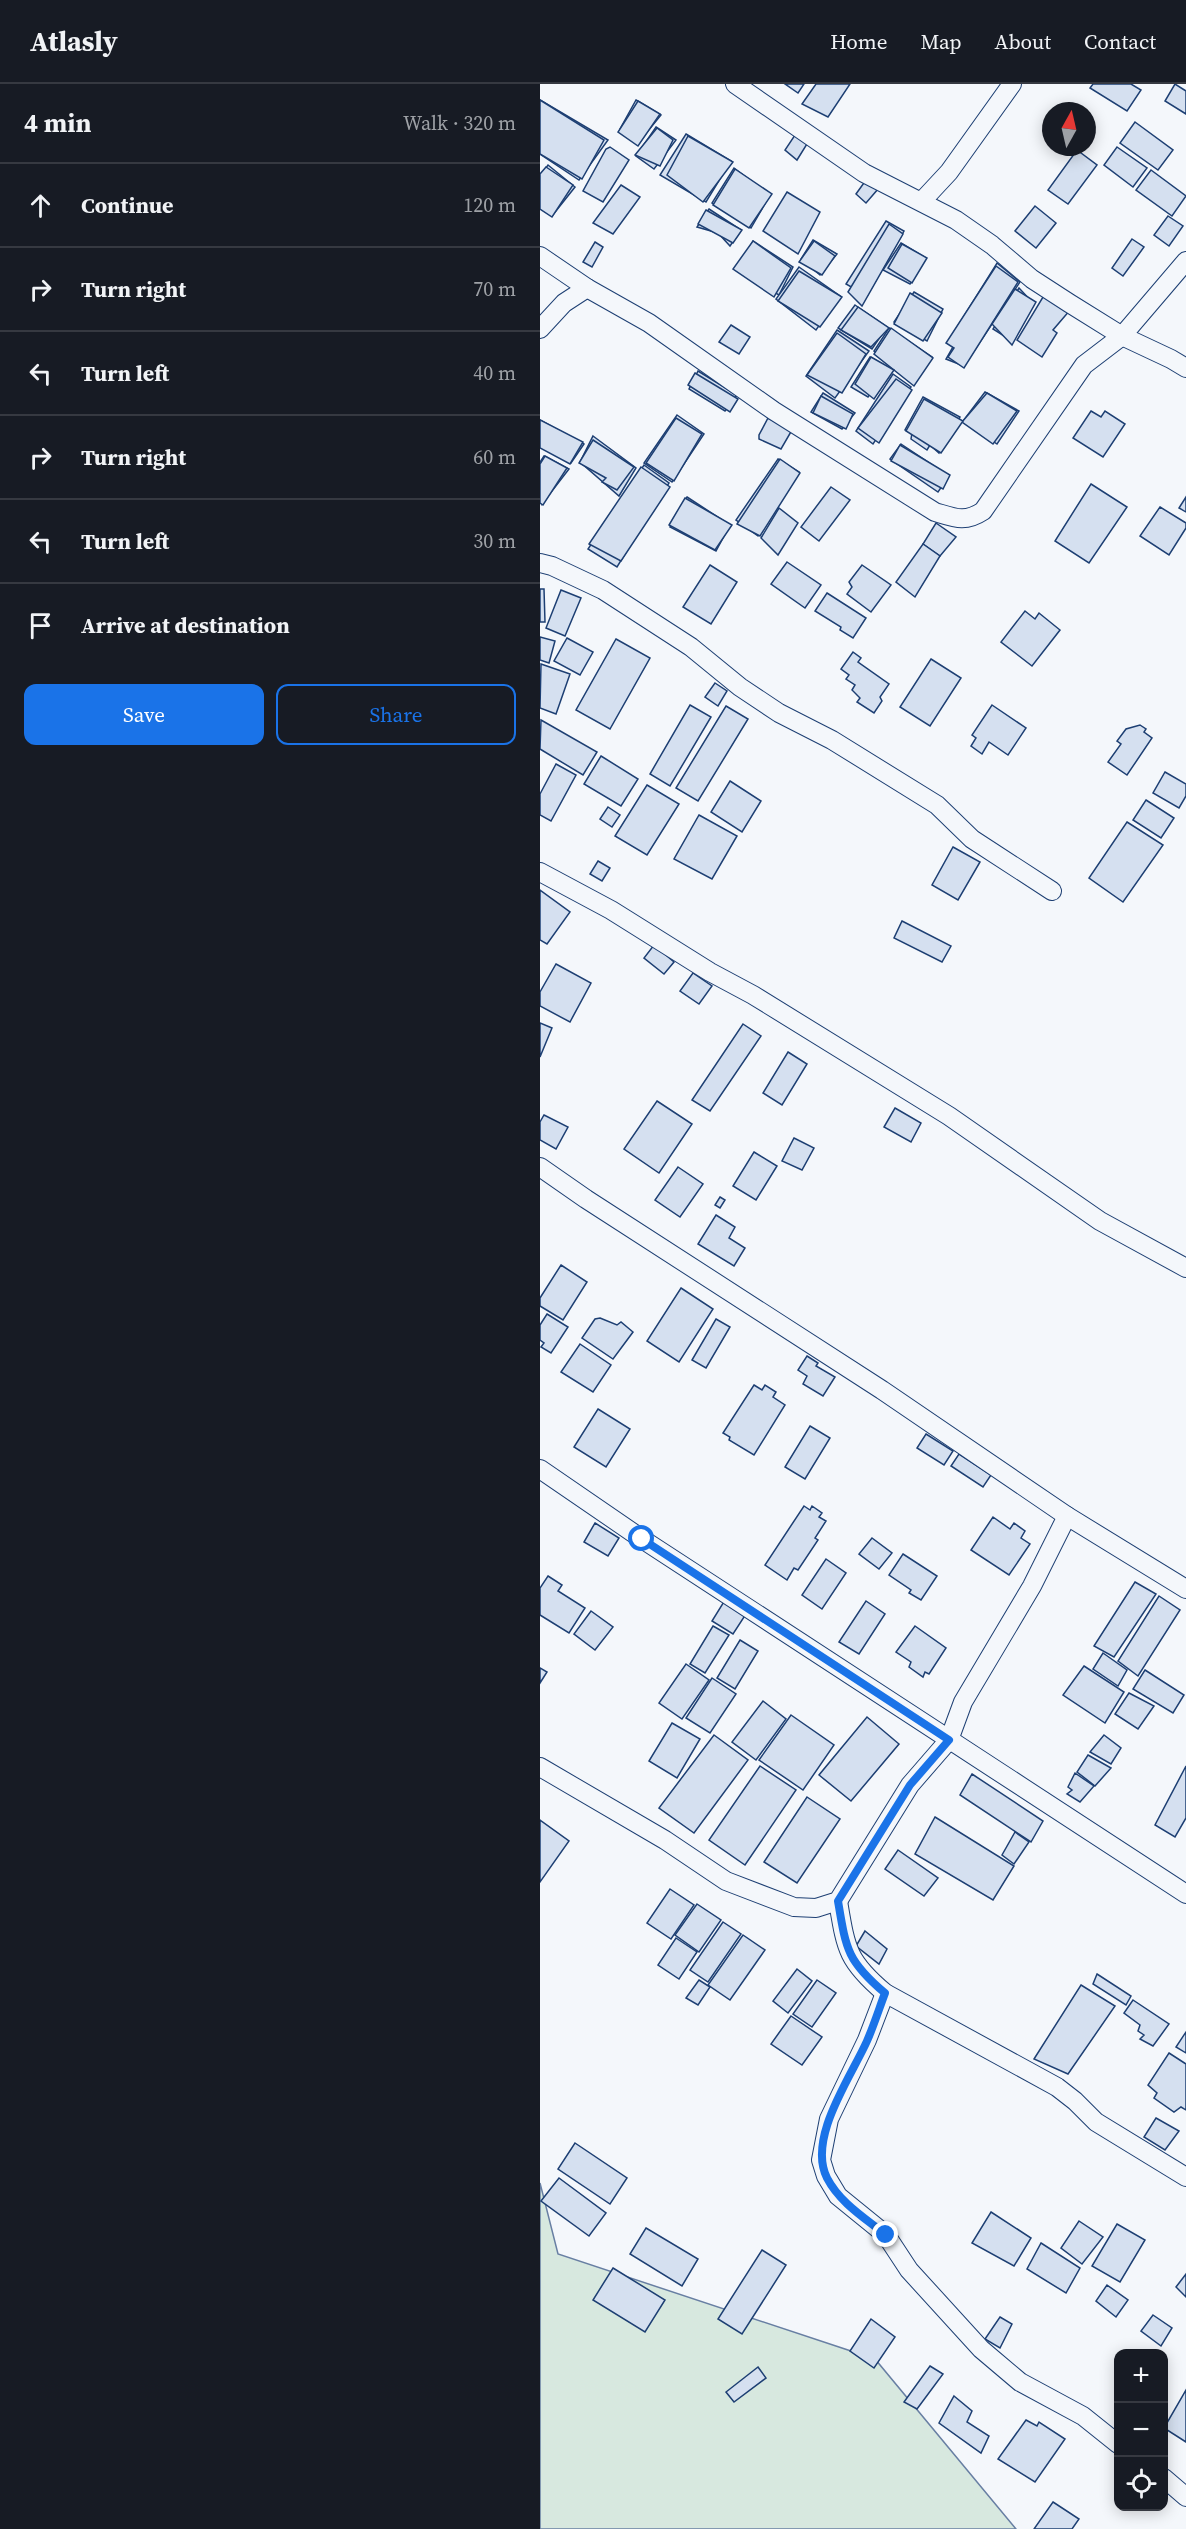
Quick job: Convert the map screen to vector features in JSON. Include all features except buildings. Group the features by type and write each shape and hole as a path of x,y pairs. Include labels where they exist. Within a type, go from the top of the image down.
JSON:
{"street":[{"path":"735,84 864,173 922,201 983,238 1032,279 1122,336 1186,368"},
{"path":"922,201 956,163 1012,84"},
{"path":"540,256 587,288 649,323 784,418 936,512 954,518 971,519 983,511 1084,365 1122,336 1186,261"},
{"path":"540,329 564,303 587,288"},
{"path":"540,563 552,566 603,590 691,647 740,687 779,712 832,740 937,805 972,839 1052,891"},
{"path":"540,872 611,910 710,972 753,995 949,1116 1100,1221 1186,1268"},
{"path":"540,1167 882,1390 1067,1516 1186,1589"},
{"path":"540,1469 642,1539 1186,1894"},
{"path":"540,1767 665,1840 726,1881 794,1907 816,1908 838,1901 910,1785 949,1740 963,1702 1032,1587 1067,1516"},
{"path":"838,1901 844,1939 850,1956 861,1973 885,1993 1058,2087 1096,2122 1186,2177"},
{"path":"885,1993 867,2040 829,2119 821,2160 826,2176 838,2196 886,2235 909,2270 981,2349 1020,2382 1083,2416 1114,2440"},
{"path":"1168,2481 1186,2497"}],"shaded area":[{"path":"540,2183 558,2254 875,2359 1016,2529 540,2529"}],"route":[{"path":"642,1539 949,1740 910,1785 838,1901 844,1939 850,1956 861,1973 885,1993 867,2040 829,2119 821,2160 826,2176 838,2196 886,2235"}]}
